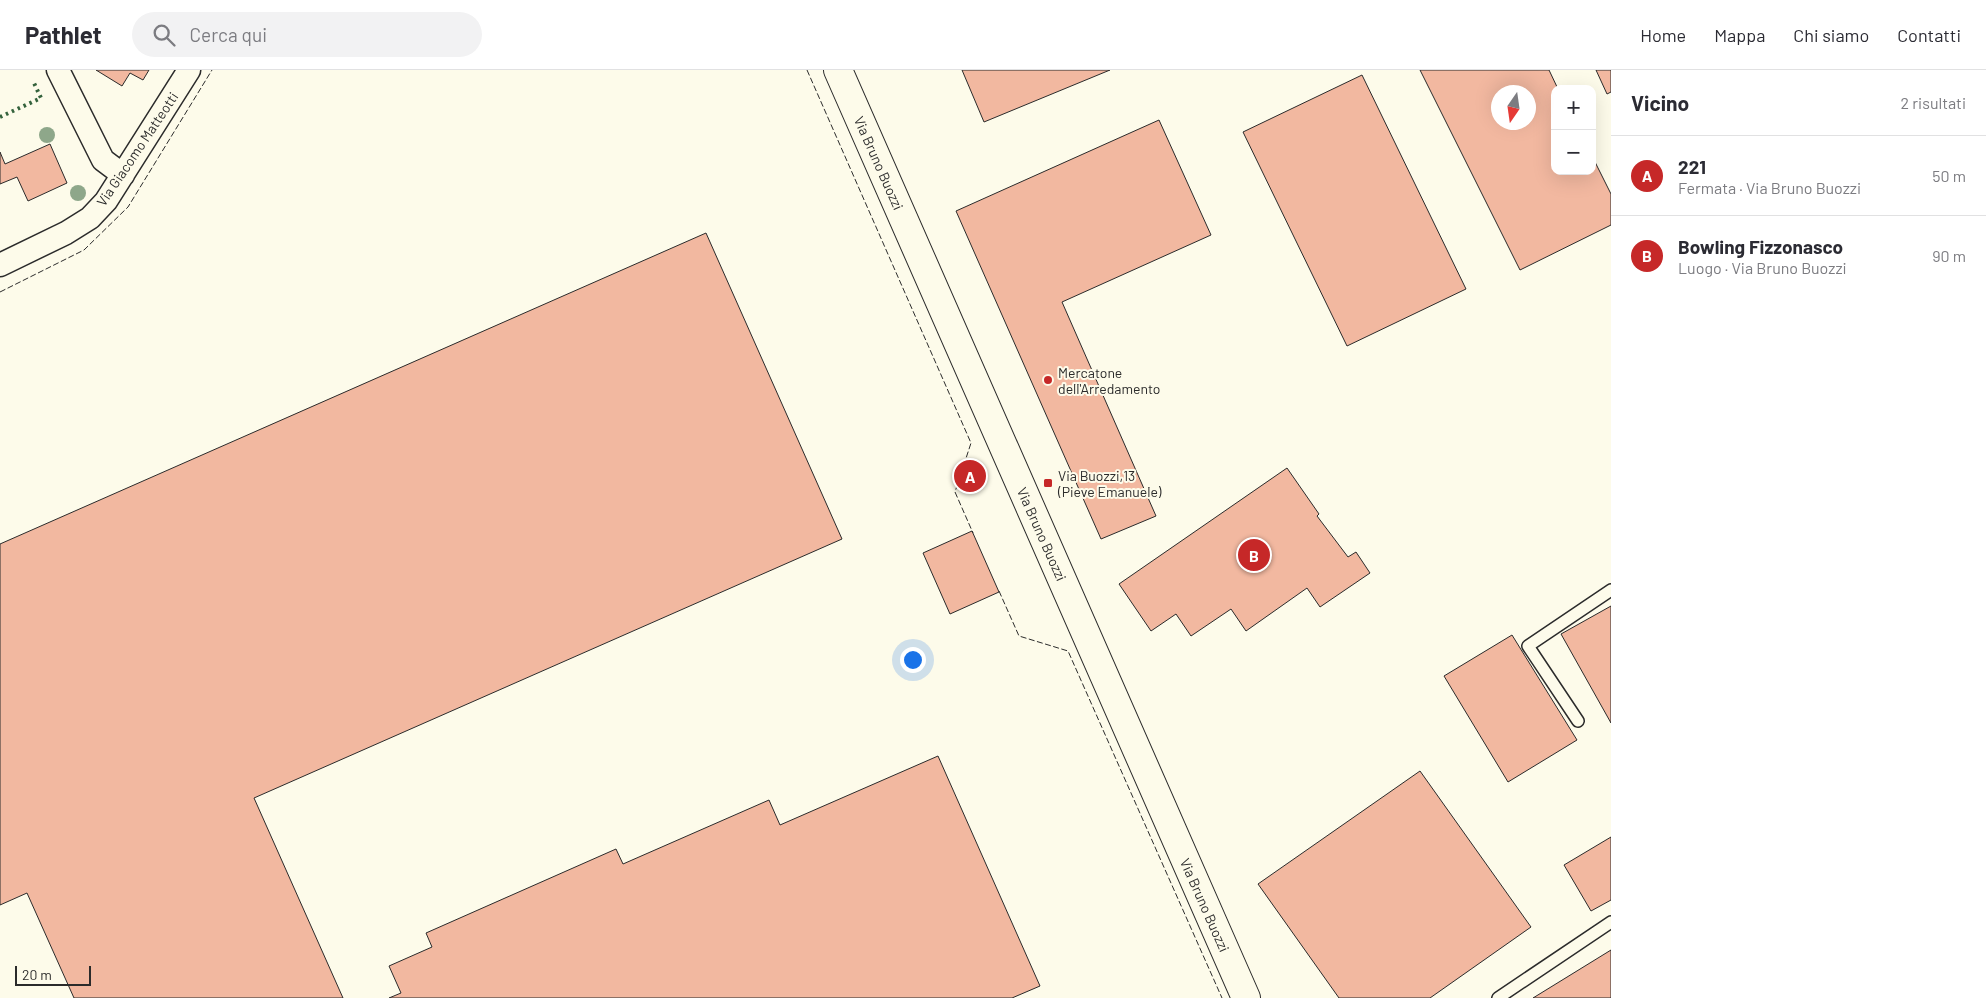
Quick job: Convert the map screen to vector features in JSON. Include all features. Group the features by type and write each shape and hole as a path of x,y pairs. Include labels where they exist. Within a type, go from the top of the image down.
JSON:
{"main road":[{"name":"Via Bruno Buozzi","path":"838,70 1246,998"}],"street":[{"path":"58,70 103,160 123,175"},
{"name":"Via Giacomo Matteotti","path":"0,265 66,233 90,218 106,201 189,70"}],"lane":[{"path":"1578,721 1528,646 1611,590"},
{"path":"1498,998 1611,922"}],"building":[{"path":"96,70 149,70 143,80 130,73 122,86"},
{"path":"962,70 1110,70 984,122"},
{"path":"1420,70 1549,70 1556,85 1551,85 1551,175 1596,175 1596,164 1611,194 1611,225 1520,270"},
{"path":"1596,70 1611,70 1611,92 1607,94"},
{"path":"1362,75 1466,289 1347,346 1243,132"},
{"path":"1159,120 1211,235 1062,302 1156,516 1101,539 956,211"},
{"path":"50,144 67,183 28,201 17,177 0,184 0,152 5,164"},
{"path":"706,233 842,539 254,798 343,998 74,998 27,893 0,905 0,544"},
{"path":"1287,468 1319,514 1317,516 1348,557 1356,552 1370,573 1320,607 1307,588 1246,631 1231,609 1191,636 1176,614 1151,631 1119,584"},
{"path":"972,531 999,592 950,614 923,553"},
{"path":"1611,606 1611,723 1561,634"},
{"path":"1512,635 1577,740 1508,782 1444,676"},
{"path":"938,756 1040,986 1012,998 389,998 401,993 389,966 432,947 426,933 616,849 623,864 769,800 780,825"},
{"path":"1420,771 1531,927 1430,998 1339,998 1258,884"},
{"path":"1611,837 1611,900 1591,911 1564,865"},
{"path":"1611,950 1611,998 1533,998"}],"hedge":[{"path":"0,117 41,98 33,81"}],"fence":[{"path":"0,292 84,250 128,207 212,70"},
{"path":"807,70 971,443 955,492 973,533"},
{"path":"999,591 1019,636 1068,651 1222,998"}],"place":[{"name":"Mercatone dell'Arredamento","path":"1048,380"},
{"name":"221","path":"970,476"},
{"name":"Via Buozzi,13 (Pieve Emanuele)","path":"1048,483"},
{"name":"Bowling Fizzonasco","path":"1254,555"}]}
